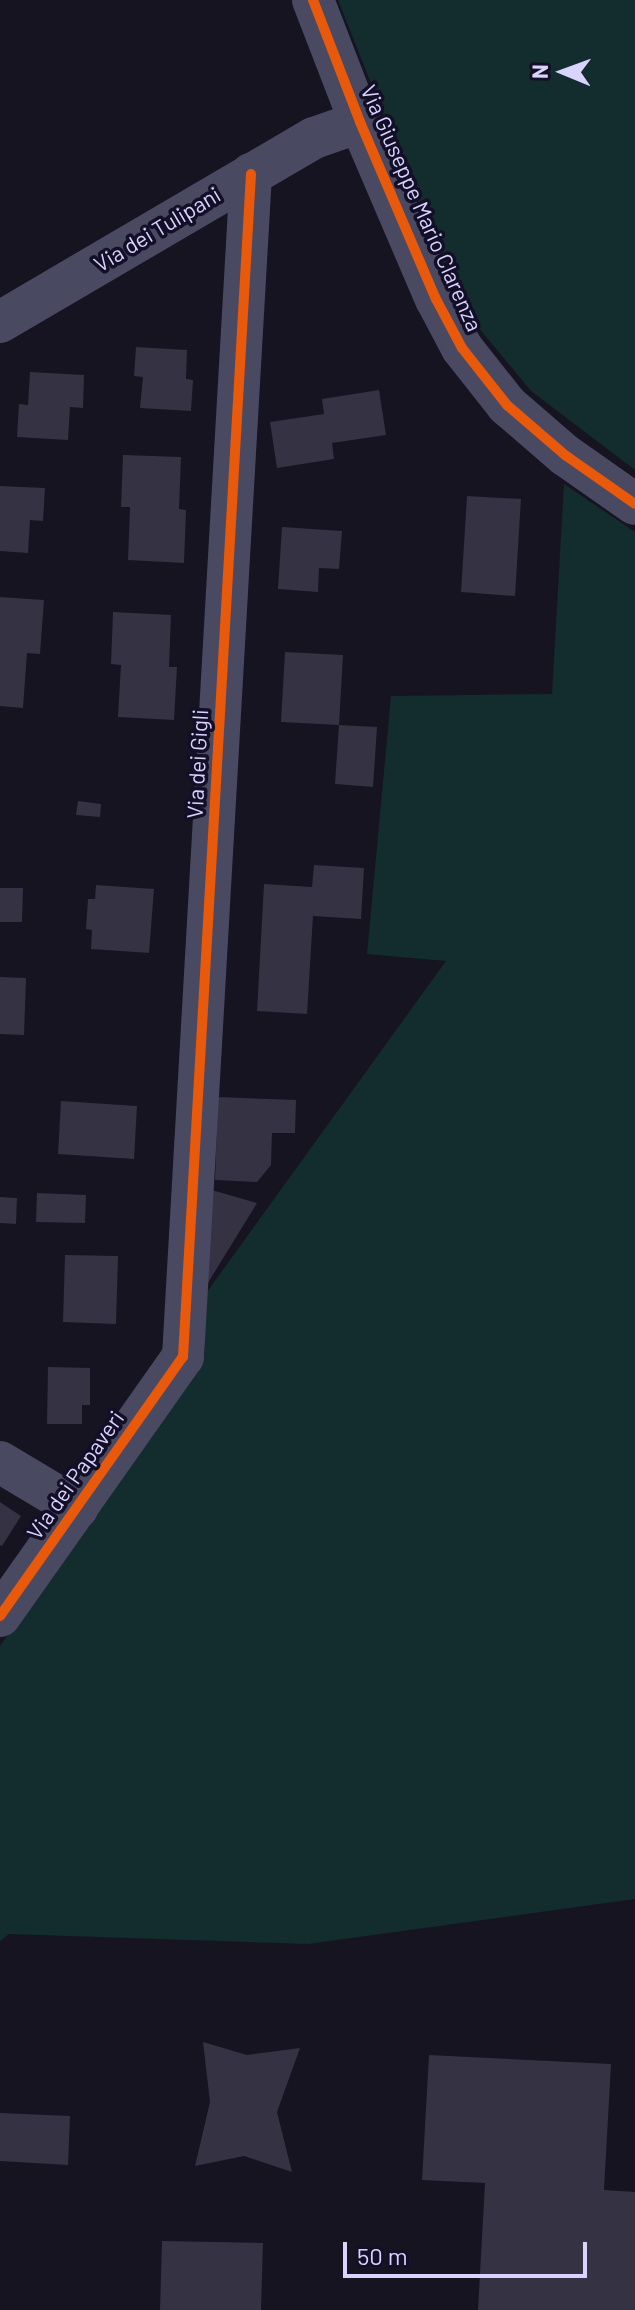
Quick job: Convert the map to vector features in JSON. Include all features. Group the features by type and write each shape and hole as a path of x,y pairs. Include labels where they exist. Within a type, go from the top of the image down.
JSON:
{"street":[{"name":"Via Giuseppe Mario Clarenza","path":"313,0 360,122 436,299 462,348 507,405 565,455 635,504"},
{"name":"Via dei Tulipani","path":"0,322 314,138 360,122"},
{"name":"Via dei Gigli","path":"183,1357 251,174"},
{"name":"Via dei Papaveri","path":"0,1616 183,1357"},
{"path":"0,1462 77,1508"}],"green space":[{"path":"338,0 635,0 635,470 531,391 478,327 446,273"},
{"path":"564,484 635,532 635,1899 308,1944 9,1934 0,1941 0,1646 205,1355 204,1296 446,961 367,954 391,696 552,694"}],"building":[{"path":"136,347 187,350 186,379 193,380 191,411 140,408 143,377 134,376"},
{"path":"30,372 84,375 83,408 70,407 68,440 17,437 19,404 28,405"},
{"path":"379,390 386,435 332,443 334,459 277,468 270,422 324,414 322,399"},
{"path":"123,455 181,457 179,509 186,510 184,563 128,560 130,507 121,507"},
{"path":"0,486 45,488 43,521 30,520 28,553 0,551"},
{"path":"467,496 521,499 515,596 461,592"},
{"path":"282,527 342,531 339,569 319,568 318,592 278,589"},
{"path":"0,597 44,600 40,654 27,653 23,708 0,706"},
{"path":"113,612 171,615 169,667 177,667 174,720 118,717 121,665 111,664"},
{"path":"285,652 343,655 339,725 281,722"},
{"path":"339,725 377,727 373,787 335,784"},
{"path":"78,801 101,804 100,817 76,815"},
{"path":"314,865 364,868 361,919 313,916 307,1014 257,1011 264,884 312,887"},
{"path":"96,885 154,889 149,953 91,949 92,930 86,929 88,899 95,899"},
{"path":"0,888 23,888 22,922 0,922"},
{"path":"0,977 26,978 24,1035 0,1034"},
{"path":"218,1097 296,1100 295,1133 272,1133 271,1165 257,1182 215,1180"},
{"path":"61,1101 137,1106 134,1159 58,1154"},
{"path":"205,1188 257,1203 206,1286"},
{"path":"37,1193 86,1195 85,1223 36,1222"},
{"path":"0,1197 17,1198 16,1224 0,1223"},
{"path":"65,1255 118,1256 116,1324 63,1322"},
{"path":"48,1367 90,1368 90,1405 82,1405 82,1424 47,1424"},
{"path":"0,1502 21,1516 2,1546 0,1545"},
{"path":"203,2042 247,2055 300,2048 277,2112 292,2172 244,2156 195,2166 210,2102"},
{"path":"429,2055 611,2064 604,2190 635,2192 635,2310 478,2310 485,2183 422,2180"},
{"path":"0,2113 70,2116 68,2165 0,2161"},
{"path":"162,2241 263,2243 261,2310 160,2310"}],"cycle path":[{"path":"313,0 360,122 436,299 462,348 507,405 565,455 635,504"},
{"path":"0,1616 183,1357 251,174"}]}
